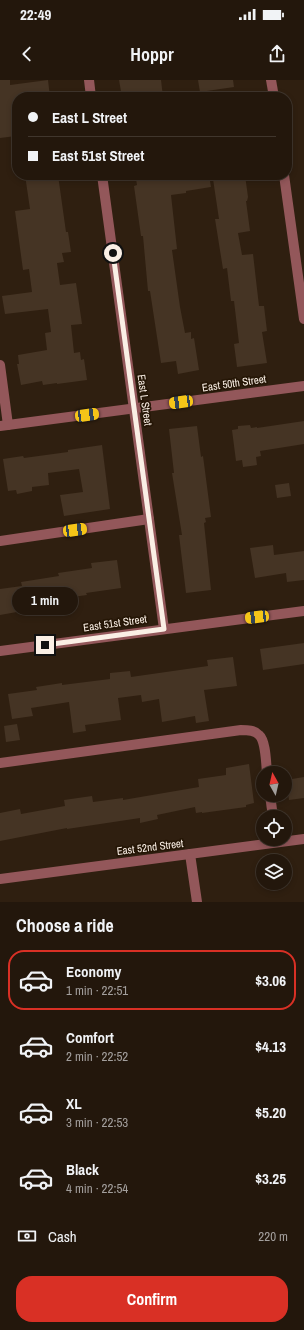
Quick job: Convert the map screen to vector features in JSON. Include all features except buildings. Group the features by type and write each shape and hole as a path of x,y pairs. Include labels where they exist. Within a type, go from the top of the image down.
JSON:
{"street":[{"path":"89,80 90,92"},
{"path":"272,80 273,92"},
{"name":"East L Street","path":"103,180 164,629"},
{"path":"285,180 301,275 304,319"},
{"path":"0,365 4,426"},
{"name":"East 50th Street","path":"4,426 304,386"},
{"path":"0,541 149,519"},
{"name":"East 51st Street","path":"0,651 304,611"},
{"path":"0,763 241,730 252,731 259,734 263,739 266,766"},
{"name":"East 52nd Street","path":"292,840 304,839"},
{"name":"East 52nd Street","path":"0,879 256,844"},
{"path":"190,854 197,902"}],"route":[{"path":"45,645 164,629 113,253"}]}
